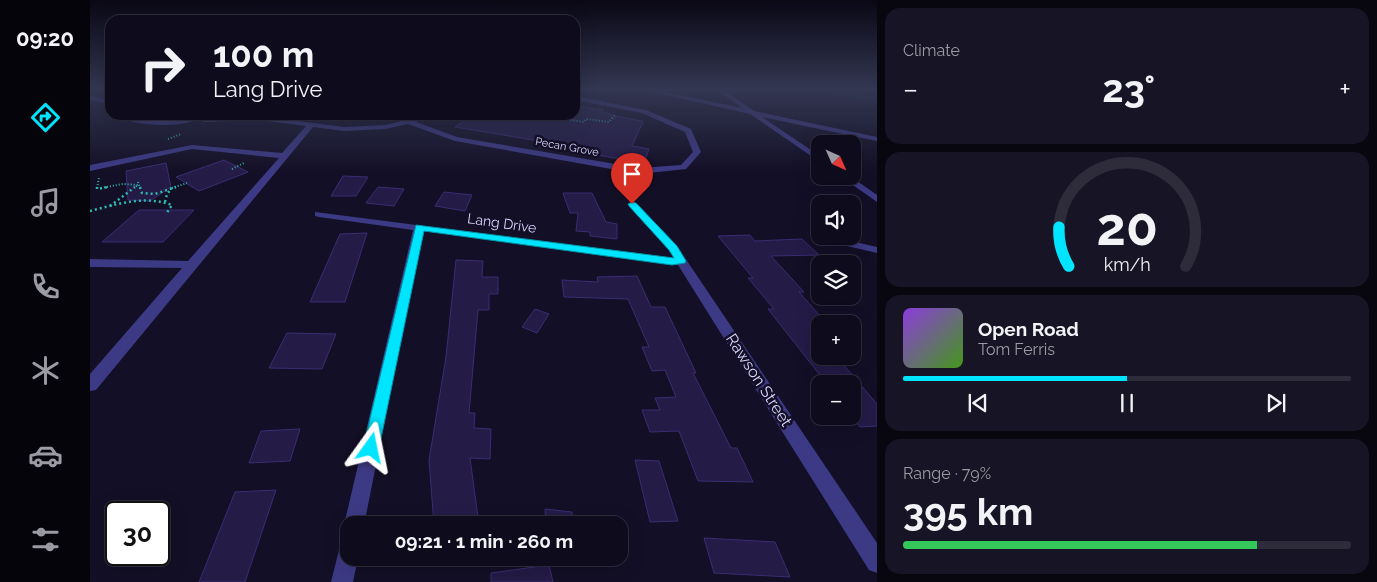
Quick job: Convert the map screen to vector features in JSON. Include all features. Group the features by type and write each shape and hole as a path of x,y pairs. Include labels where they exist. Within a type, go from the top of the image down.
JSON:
{"street":[{"name":"Pecan Grove","path":"409,122 455,139 639,171 682,167 697,152 688,131 658,117"},
{"path":"759,117 811,154"},
{"path":"773,117 877,139"},
{"path":"276,120 344,128 385,127 416,120"},
{"path":"90,384 312,125"},
{"path":"90,168 192,147 284,156"},
{"path":"856,185 877,200"},
{"name":"Rawson Street","path":"632,204 673,248 877,562"},
{"name":"Lang Drive","path":"319,214 672,262 681,261"},
{"path":"356,516 420,227"},
{"path":"855,245 877,250"},
{"path":"90,263 192,265"},
{"path":"342,582 346,566"}],"lane":[{"path":"146,120 170,124 190,120"}],"path":[{"path":"572,120 584,122 586,119 609,122 613,117"},
{"path":"232,169 242,164 245,160"},
{"path":"107,176 99,178 98,190 123,184 138,183"},
{"path":"138,183 142,193 155,194 187,183"},
{"path":"110,206 138,183"},
{"path":"165,202 167,194 172,188"},
{"path":"90,211 135,201 165,202 172,205 166,214"}],"building":[{"path":"580,117 622,117 643,122 632,146 649,149 644,163 597,155 598,153 557,144 455,127 465,120 580,120"},
{"path":"224,160 248,172 199,191 176,177"},
{"path":"166,163 171,187 150,201 128,200 126,171"},
{"path":"343,176 368,177 356,196 331,196"},
{"path":"378,187 404,189 394,206 366,203"},
{"path":"444,192 472,195 465,211 435,206"},
{"path":"563,193 592,193 606,222 617,224 617,239 590,236 590,232 576,231 578,213 570,213"},
{"path":"139,210 194,210 163,242 102,242"},
{"path":"367,233 345,302 310,302 340,234"},
{"path":"750,235 755,241 802,239 819,255 771,256 804,292 799,292 819,315 811,315 811,364 768,309 774,309 748,278 753,278 718,236"},
{"path":"456,260 483,261 482,277 498,277 498,294 489,294 489,310 478,310 469,413 475,413 474,428 491,429 490,459 470,458 478,516 433,516 429,460 446,357"},
{"path":"637,276 651,307 665,307 696,373 693,373 731,448 737,448 753,482 698,481 679,431 650,432 642,410 660,410 655,398 676,397 665,370 652,371 642,347 649,347 628,299 564,297 562,280 598,282 597,277"},
{"path":"535,309 549,314 537,333 522,327"},
{"path":"287,333 336,334 322,369 269,368"},
{"path":"812,365 844,365 852,375 820,375"},
{"path":"861,385 877,404 877,426 860,427 858,425 861,425"},
{"path":"300,429 290,461 249,463 261,431"},
{"path":"635,460 659,461 678,521 650,522"},
{"path":"276,490 245,582 199,582 235,492"},
{"path":"545,509 572,512 572,516 545,516"},
{"path":"704,538 775,542 790,577 714,573"},
{"path":"549,566 553,582 491,582 491,573"}],"route":[{"path":"371,448 420,227 672,262 681,261 673,248 632,204"}]}
